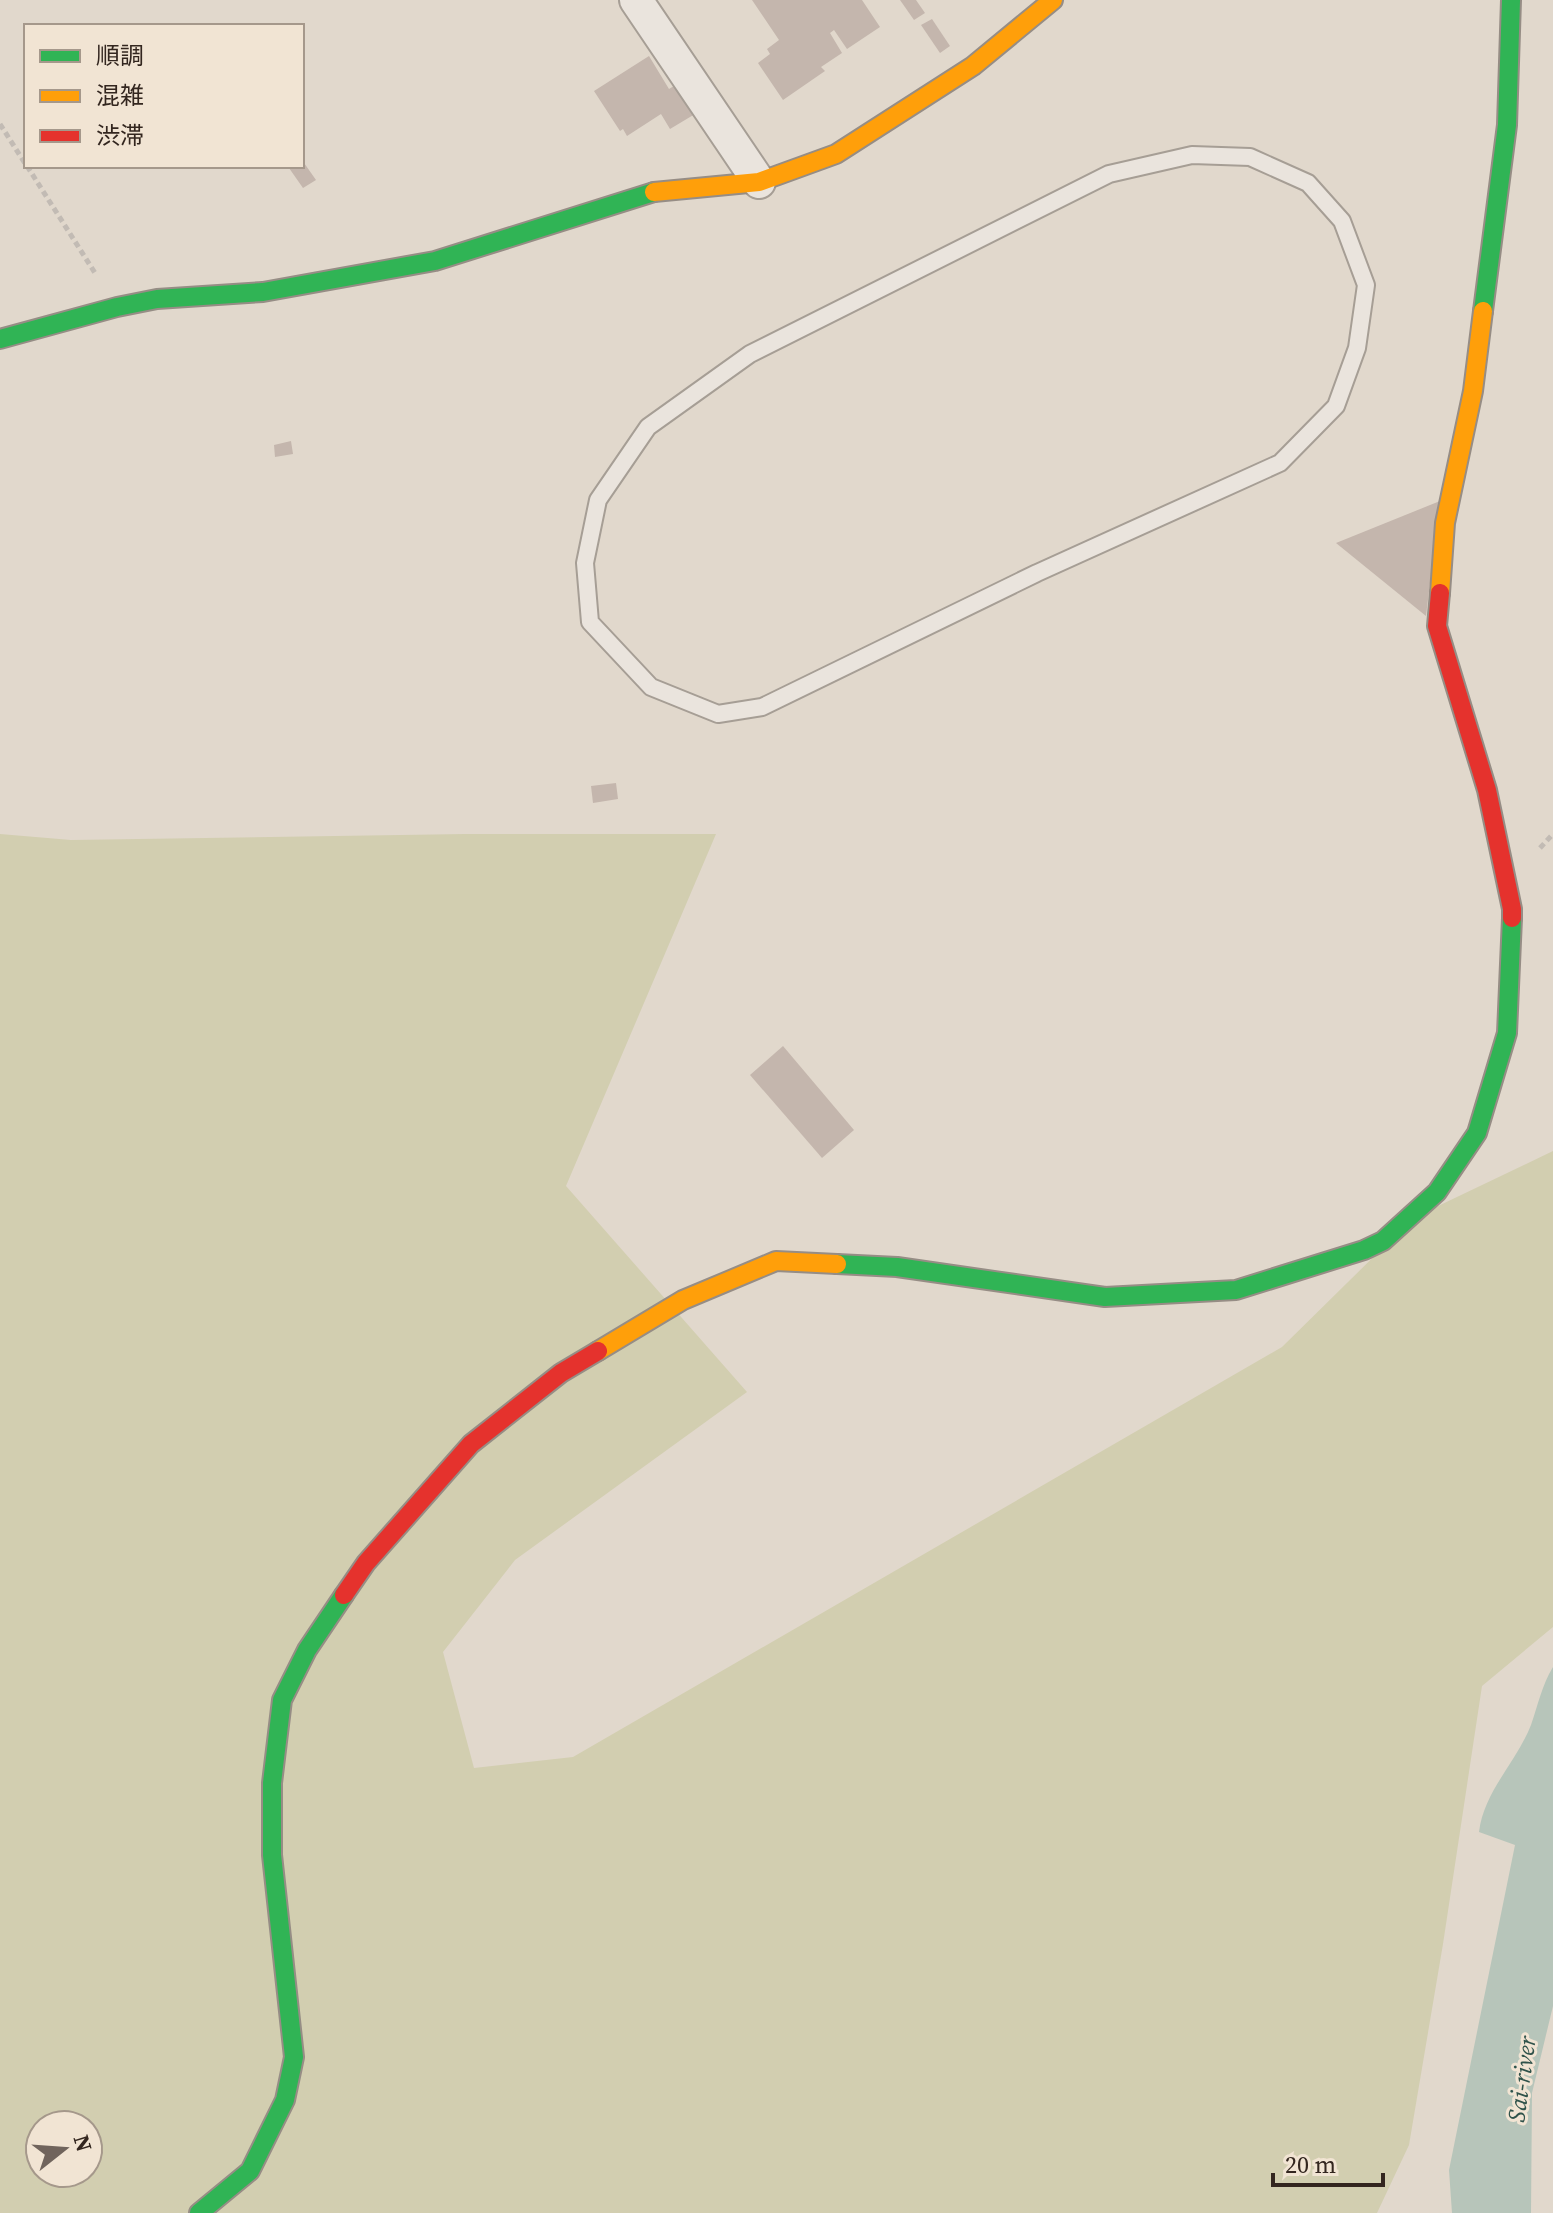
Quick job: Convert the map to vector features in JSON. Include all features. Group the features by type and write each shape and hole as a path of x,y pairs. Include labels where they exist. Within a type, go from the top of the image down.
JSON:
{"street":[{"path":"636,0 759,182"},
{"path":"0,339 157,299 263,292 435,261 648,193 759,182 836,154 973,66 1053,0"},
{"path":"199,2213 250,2171 285,2100 294,2057 272,1855 272,1783 282,1700 307,1650 366,1563 471,1444 561,1373 683,1300 776,1261 897,1267 1105,1297 1236,1290 1364,1250 1383,1241 1437,1192 1477,1133 1507,1033 1512,909 1487,790 1437,626 1445,523 1473,391 1507,125 1511,0"}],"lane":[{"path":"1192,155 1250,157 1308,183 1342,221 1366,285 1357,348 1336,406 1280,463 1037,573 762,707 718,714 651,687 590,622 585,563 598,500 648,427 750,354 1109,174 1192,155"}],"path":[{"path":"0,124 24,162"},
{"path":"28,168 117,307"}],"shaded area":[{"path":"0,834 71,840 716,834 566,1186 747,1392 515,1560 443,1652 474,1768 573,1757 1282,1347 1413,1218 1553,1151 1553,1627 1482,1686 1409,2145 1377,2213 0,2213"}],"water":[{"name":"Sai-river","path":"1553,1667 1553,2006 1532,2093 1531,2213 1452,2213 1449,2170 1515,1845 1479,1832 1487,1803 1525,1739"}],"building":[{"path":"752,0 862,0 880,27 847,49 834,30 830,33 842,53 821,67 825,71 783,100 758,63 770,54 767,49 779,40"},
{"path":"900,0 916,0 925,13 914,20"},
{"path":"932,19 950,46 940,53 921,25"},
{"path":"649,56 669,89 682,81 700,111 670,129 661,114 627,136 623,129 620,131 594,91"},
{"path":"304,163 316,180 303,188 289,168 304,168"},
{"path":"291,441 293,454 275,457 274,445"},
{"path":"1440,501 1426,616 1336,543"},
{"path":"616,783 618,799 593,803 591,786"},
{"path":"783,1046 854,1130 822,1158 750,1075"}],"traffic: fast":[{"path":"1483,311 1507,125 1511,0"},
{"path":"0,339 157,299 263,292 435,261 654,192"},
{"path":"837,1264 897,1267 1105,1297 1236,1290 1364,1250 1383,1241 1437,1192 1477,1133 1507,1033 1512,918"},
{"path":"199,2213 250,2171 285,2100 294,2057 272,1855 272,1783 282,1700 307,1650 344,1595"}],"traffic: slow":[{"path":"654,192 759,182 836,154 973,66 1053,0"},
{"path":"1440,593 1445,523 1473,391 1483,311"},
{"path":"598,1351 683,1300 776,1261 837,1264"}],"traffic: jam":[{"path":"1440,593 1437,626 1487,790 1512,918"},
{"path":"344,1595 366,1563 471,1444 561,1373 598,1351"}]}
